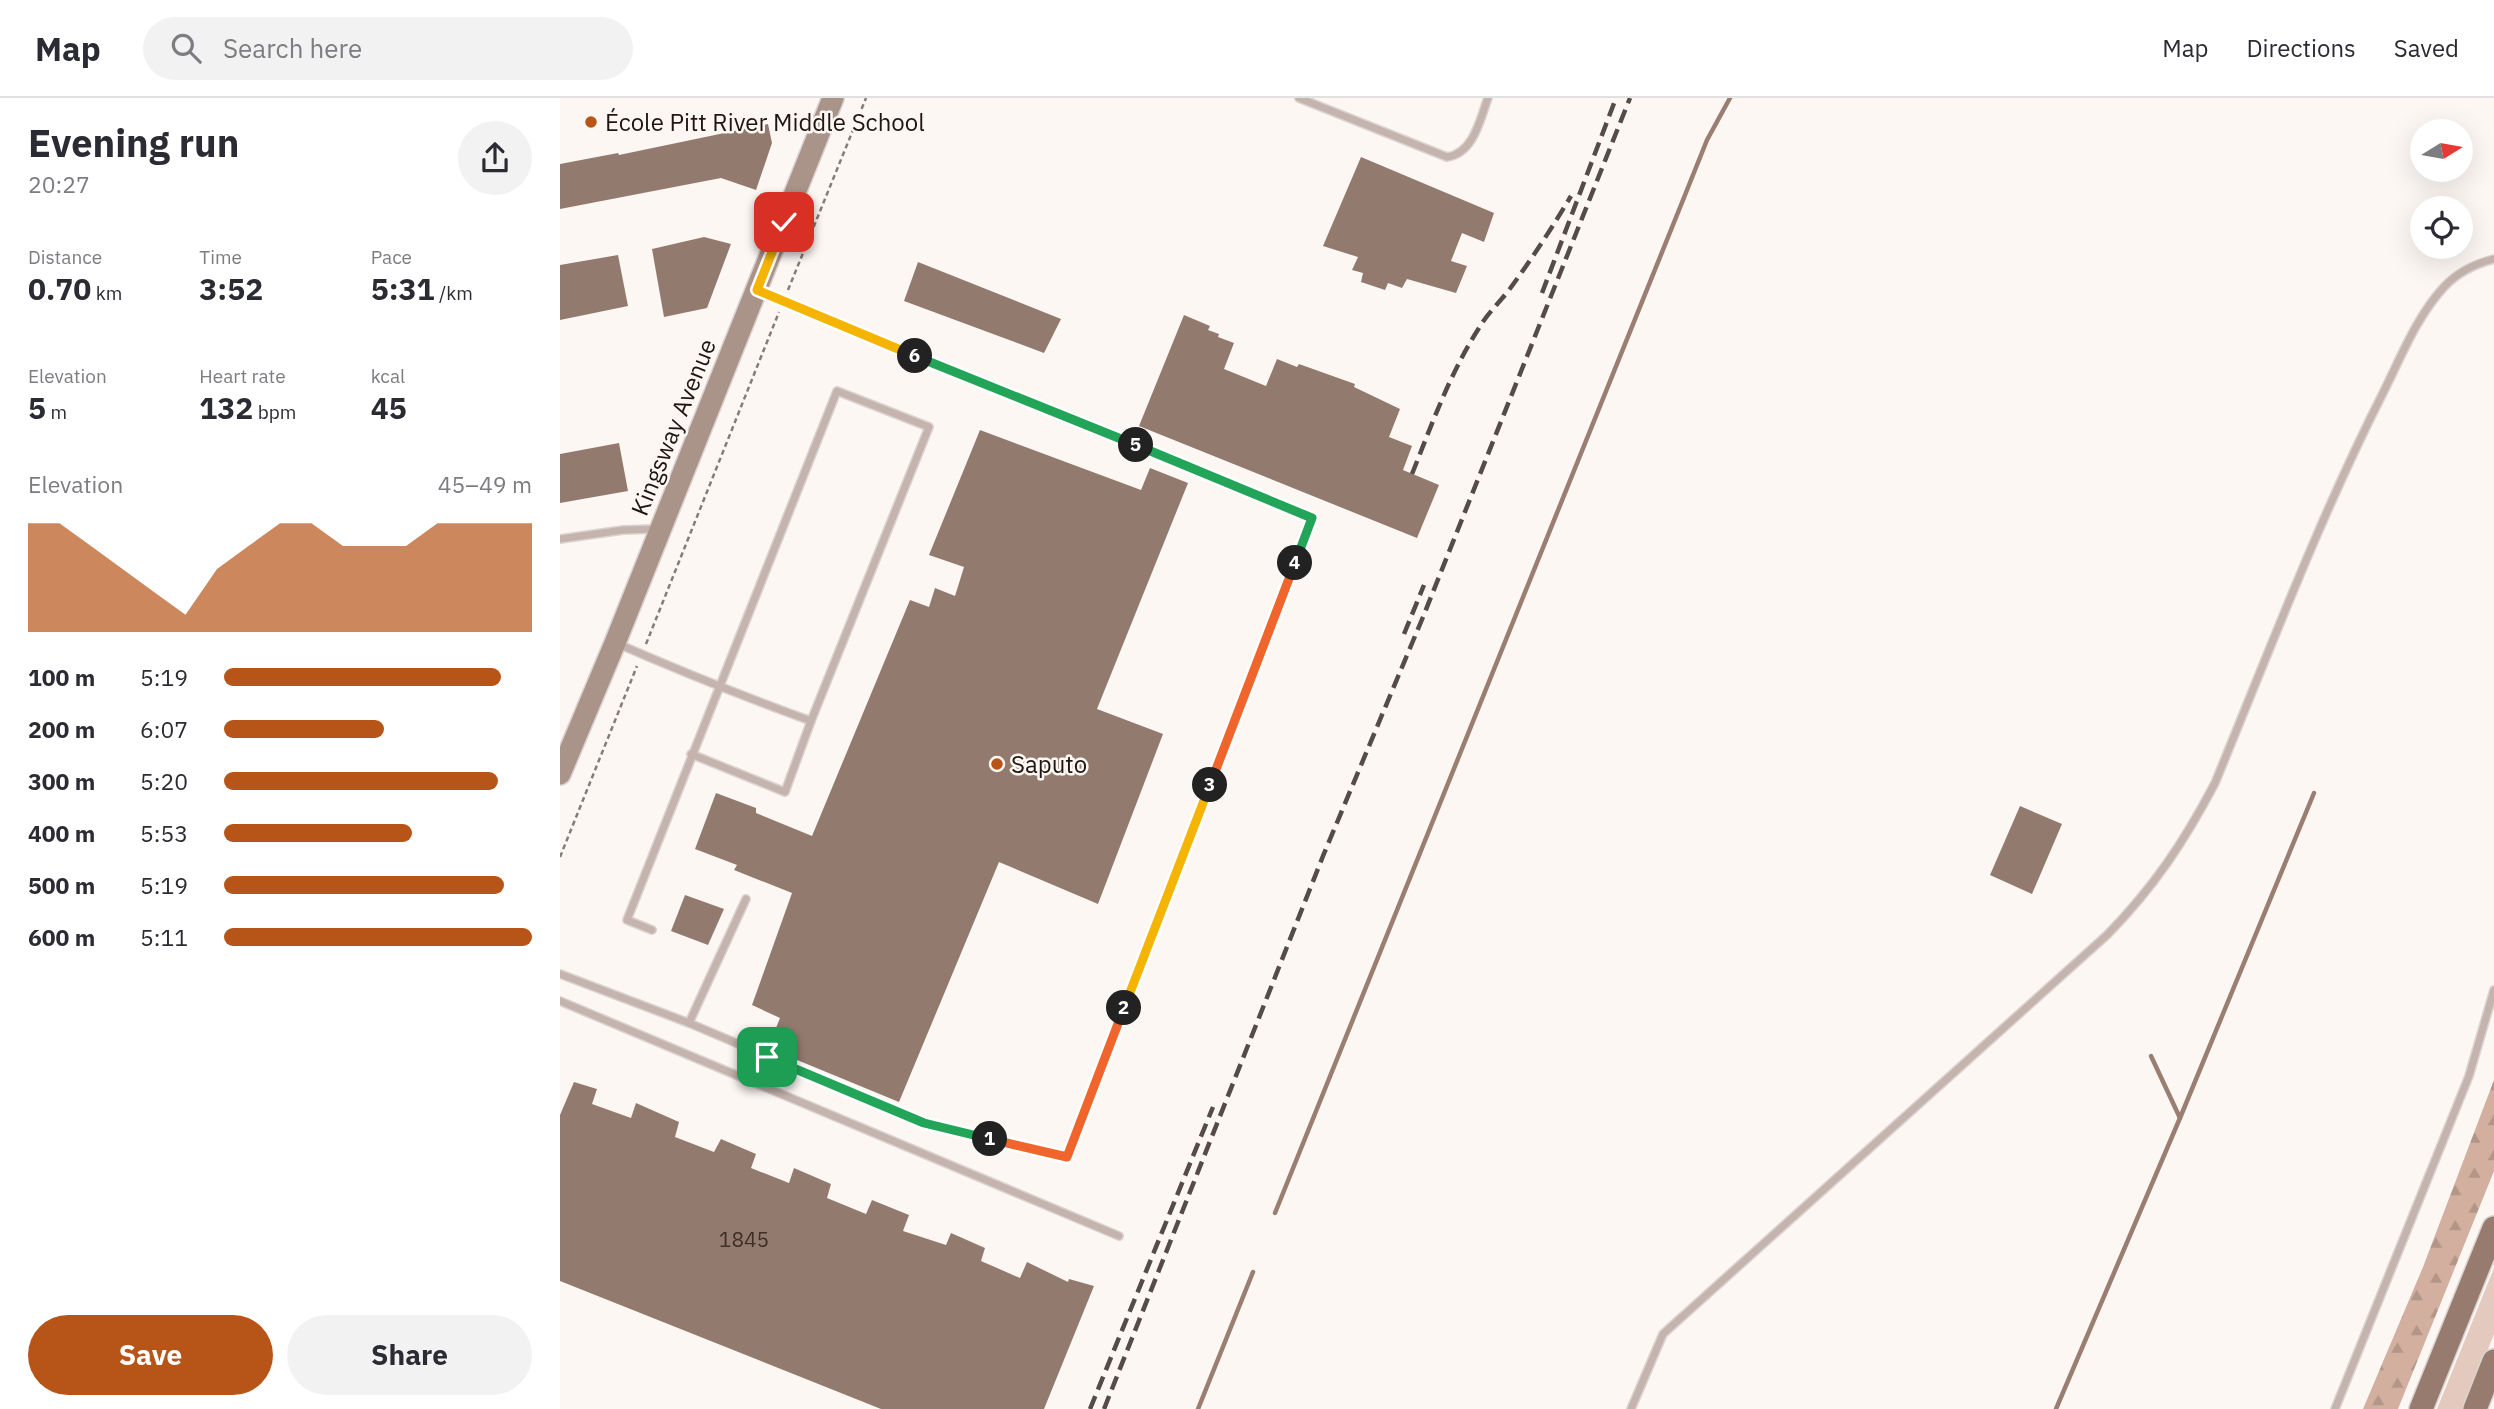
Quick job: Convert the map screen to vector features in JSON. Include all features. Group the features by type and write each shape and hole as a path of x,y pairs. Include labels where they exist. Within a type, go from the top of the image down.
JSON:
{"main road":[{"name":"Kingsway Avenue","path":"560,774 833,98"},
{"path":"2421,1409 2494,1228"},
{"path":"2475,1409 2494,1361"}],"lane":[{"path":"1299,98 1441,156 1453,156 1466,148 1488,98"},
{"path":"1630,1409 1663,1335 2107,935 2153,885 2195,821 2215,783 2333,498 2419,322 2444,287 2469,267 2494,259"},
{"path":"560,974 688,1023 924,1123 1067,1157 1312,518 757,290"},
{"path":"652,930 627,920 691,754 836,391 929,427 785,792 691,754"},
{"path":"560,538 623,530 661,529"},
{"path":"615,643 811,721"},
{"path":"688,1023 746,899"},
{"path":"2335,1409 2469,1076 2494,990"},
{"path":"560,1001 1119,1236"}],"path":[{"path":"789,288 866,98"},
{"path":"648,639 779,313"},
{"path":"560,857 634,674"}],"shaded area":[{"path":"2494,1268 2494,1334 2466,1405 2464,1409 2437,1409"}],"green space":[{"path":"2494,1080 2494,1171 2398,1409 2363,1409 2423,1267"}],"building":[{"path":"768,124 772,143 756,190 721,178 560,209 560,164 618,153 619,155"},
{"path":"1361,157 1494,213 1484,242 1462,233 1451,261 1467,266 1456,293 1407,279 1402,288 1388,283 1385,290 1361,282 1363,273 1352,270 1358,257 1323,246"},
{"path":"704,237 731,244 707,308 664,317 652,249"},
{"path":"618,255 628,306 560,320 560,265"},
{"path":"918,262 1061,319 1044,353 904,301"},
{"path":"1184,315 1210,326 1208,330 1234,343 1224,369 1266,386 1277,359 1297,367 1299,364 1355,384 1354,387 1400,409 1389,437 1412,446 1403,470 1439,485 1417,538 1139,426"},
{"name":"Saputo","path":"980,430 1141,490 1150,468 1188,483 1097,709 1163,734 1098,904 999,862 899,1102 768,1048 780,1018 752,1005 792,893 734,870 737,865 695,849 716,793 756,808 756,813 812,836 910,600 929,607 935,588 955,596 964,567 929,555"},
{"path":"619,443 628,491 560,503 560,454"},
{"path":"2020,806 2062,824 2032,894 1990,875"},
{"path":"685,895 724,909 708,945 671,931"},
{"path":"574,1082 597,1089 592,1104 631,1118 636,1103 679,1122 675,1137 714,1152 721,1139 756,1154 751,1168 789,1183 794,1168 831,1184 827,1198 866,1214 872,1200 909,1215 903,1231 946,1245 951,1233 985,1248 981,1261 1020,1278 1027,1262 1068,1282 1069,1279 1094,1286 1044,1409 881,1409 560,1281 560,1115"}],"waterway":[{"path":"1275,1213 1707,140 1730,98"},
{"path":"2056,1409 2314,793"},
{"path":"2151,1056 2180,1118"},
{"path":"1198,1409 1253,1272"}],"railway":[{"path":"1542,293 1616,98"},
{"path":"1104,1409 1323,856 1423,617 1630,98"},
{"path":"1412,474 1442,399 1469,345 1549,232 1571,196"},
{"path":"1404,634 1424,585"},
{"path":"1090,1409 1213,1107"}],"place":[{"name":"École Pitt River Middle School","path":"591,122"},
{"name":"Saputo","path":"997,764"}],"route":[{"path":"767,1057 924,1123 1067,1157 1312,518 1004,389 980,382 757,290 784,222"}]}
